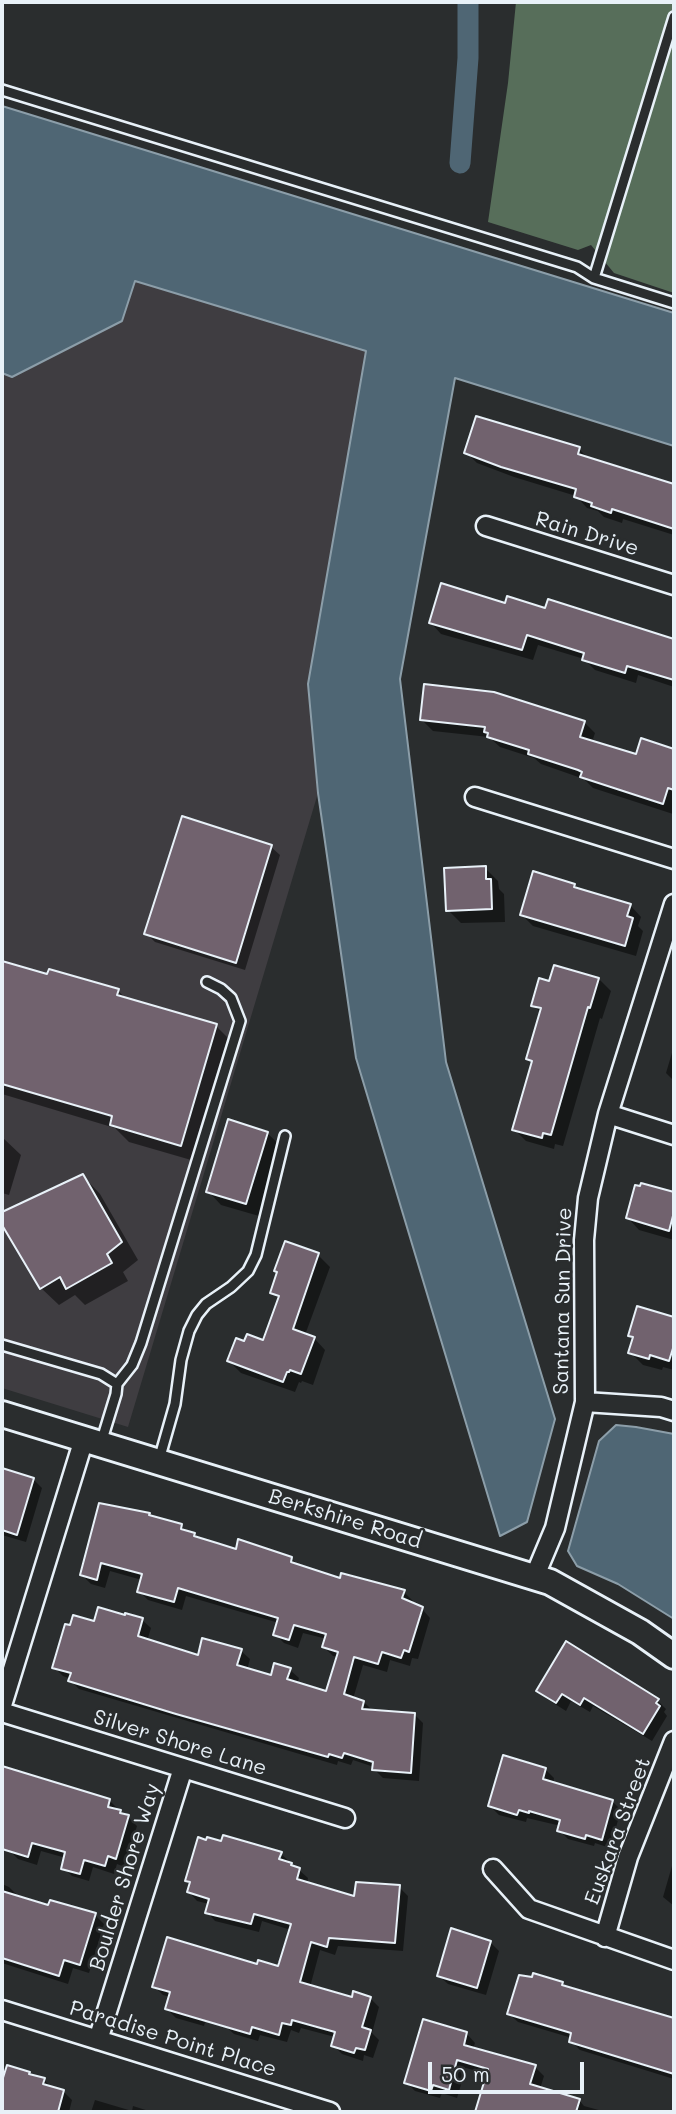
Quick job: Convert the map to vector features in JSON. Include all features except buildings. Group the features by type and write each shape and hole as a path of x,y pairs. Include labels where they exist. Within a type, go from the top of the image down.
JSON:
{"street":[{"name":"Rain Drive","path":"486,526 674,585"},
{"path":"475,797 674,859"},
{"name":"Santana Sun Drive","path":"534,1578 555,1528 585,1402 584,1240 588,1198 608,1114 674,904"},
{"path":"608,1114 674,1135"},
{"path":"585,1402 661,1407 674,1411"},
{"name":"Berkshire Road","path":"2,1414 550,1582 640,1632 674,1656"},
{"path":"2,1705 92,1442"},
{"name":"Silver Shore Lane","path":"2,1712 345,1818"},
{"name":"Euskara Street","path":"605,1937 628,1857 674,1741"},
{"name":"Boulder Shore Way","path":"99,2040 183,1768"},
{"path":"493,1869 529,1909 674,1960"},
{"name":"Paradise Point Place","path":"2,2010 330,2112"}],"lane":[{"path":"593,278 674,17"},
{"path":"2,90 577,267 593,278 674,303"},
{"path":"92,1442 117,1394 117,1384 132,1366 141,1343 240,1021 231,998 207,982"},
{"path":"159,1462 175,1404 181,1360 189,1331 206,1304 248,1271 256,1255 285,1136"},
{"path":"2,1345 101,1374 117,1384"}],"shaded area":[{"path":"135,280 366,351 308,684 318,793 128,1427 2,1388 2,373 12,377"}],"green space":[{"path":"516,2 674,2 674,293 614,273 591,245 578,250 488,222 508,83"}],"water":[{"path":"2,106 674,313 674,446 455,378 400,679 446,1062 555,1419 527,1522 500,1536 356,1058 318,793 308,684 366,351 135,281 122,321 12,377 2,373"},
{"path":"616,1425 674,1434 674,1619 618,1584 577,1566 568,1551 599,1441"}],"waterway":[{"path":"460,163 468,58 468,2"}]}
